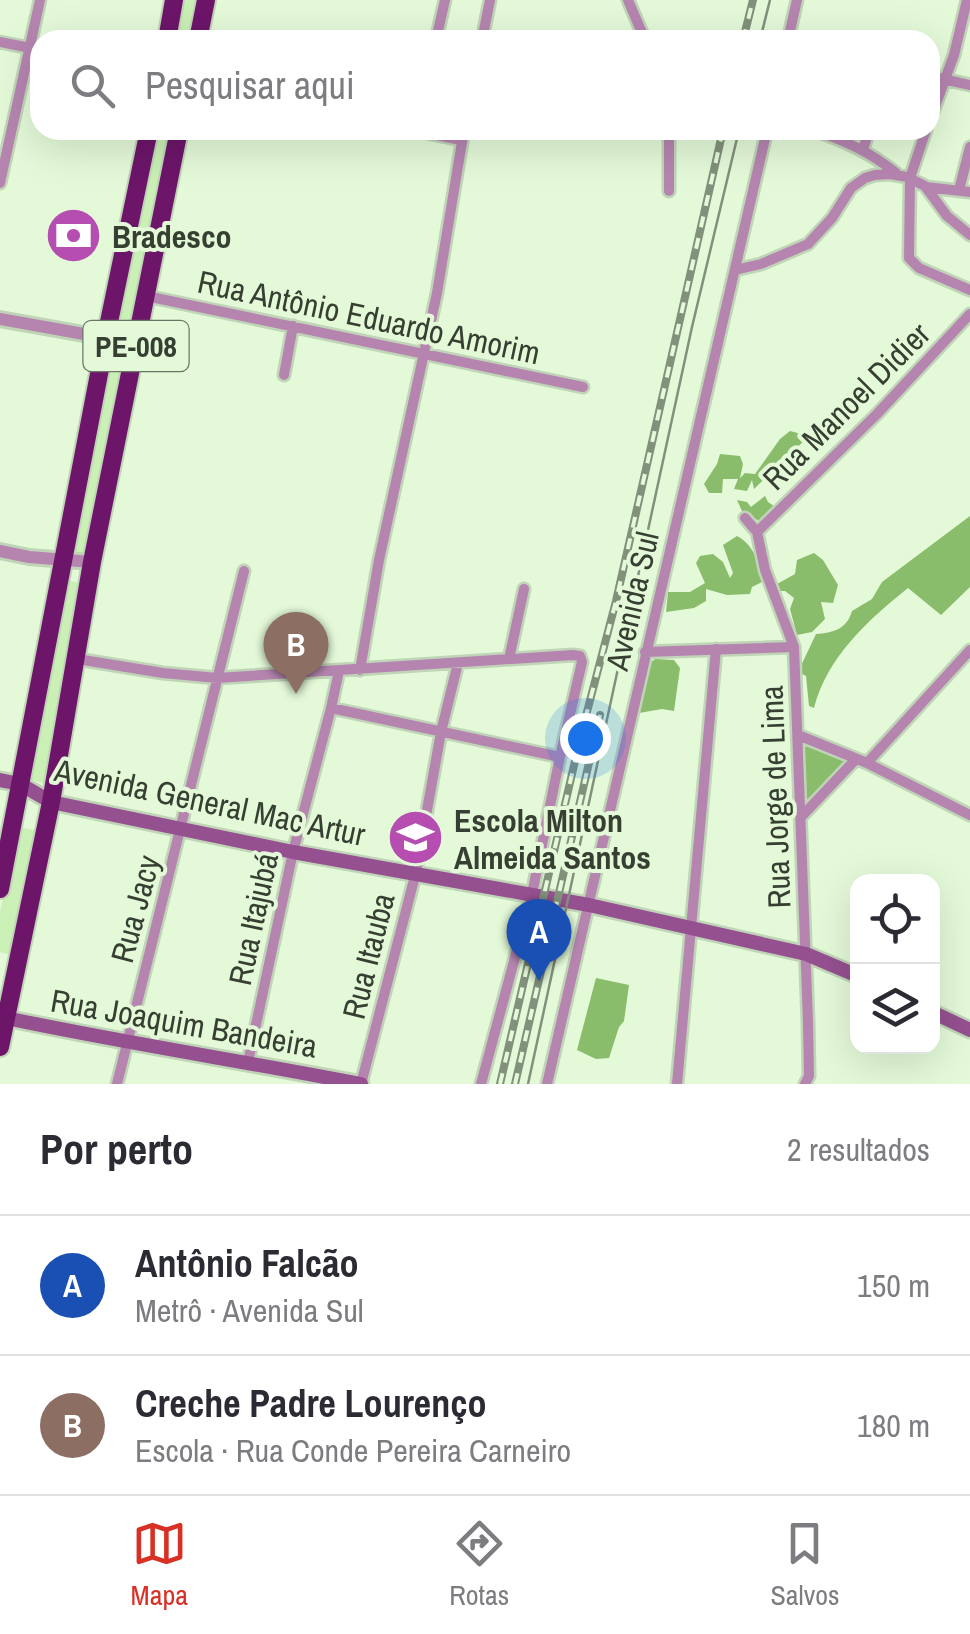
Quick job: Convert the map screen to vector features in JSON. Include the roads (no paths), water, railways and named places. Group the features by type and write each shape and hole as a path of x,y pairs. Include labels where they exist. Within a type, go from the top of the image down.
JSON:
{"highway":[{"path":"169,30 174,0"},
{"path":"200,30 206,0"},
{"name":"PE-008","path":"0,889 147,140"},
{"name":"PE-008","path":"0,1047 3,1016 51,802 92,562 178,140"}],"main road":[{"name":"Avenida General Mac Artur","path":"0,780 20,784 51,802 293,852 589,905 806,954 850,973"},
{"name":"Rua Joaquim Bandeira","path":"3,1016 361,1084"},
{"path":"940,1016 970,1030"}],"street":[{"path":"37,30 40,0"},
{"path":"438,30 445,0"},
{"path":"484,30 490,0"},
{"path":"628,0 640,30"},
{"path":"790,30 797,0"},
{"path":"940,94 968,0"},
{"path":"0,42 30,48"},
{"path":"0,183 30,68"},
{"path":"940,78 970,85"},
{"path":"360,670 379,560 437,293 462,140"},
{"path":"669,140 669,191"},
{"name":"Avenida Sul","path":"547,1084 765,140"},
{"path":"843,140 924,186 964,191 970,147"},
{"path":"862,150 866,140"},
{"path":"904,177 921,140"},
{"path":"734,270 761,264 808,244 858,182 876,175 904,177"},
{"name":"Rua Manoel Didier","path":"904,177 910,258 918,268 970,290"},
{"path":"924,186 947,216 970,234"},
{"name":"Rua Antônio Eduardo Amorim","path":"146,296 583,386"},
{"name":"Rua Manoel Didier","path":"757,532 877,414 970,314"},
{"path":"0,319 106,338"},
{"path":"284,374 292,326"},
{"name":"Rua Jorge de Lima","path":"745,518 757,532 765,570 794,647 807,1080"},
{"path":"0,551 92,562"},
{"name":"Rua Jacy","path":"116,1084 244,571"},
{"path":"76,659 217,678 510,660 524,590"},
{"path":"646,652 794,647"},
{"path":"676,1084 716,649"},
{"path":"802,816 970,650"},
{"name":"Avenida Sul","path":"482,1084 532,894 582,662 580,656 573,654 510,660"},
{"name":"Rua Itauba","path":"361,1084 416,872 441,732 458,664"},
{"name":"Rua Itajubá","path":"248,1062 293,852 338,671"},
{"path":"331,708 560,757"},
{"path":"798,734 970,815"},
{"path":"807,1080 820,1084"}],"tram line":[{"path":"762,30 770,0"},
{"path":"528,1084 692,327 737,140"}],"railway":[{"path":"746,30 753,0"},
{"path":"500,1084 721,140"},
{"path":"515,1084 600,715"}],"place":[{"name":"Bradesco","path":"73,236"},
{"name":"Creche Padre Lourenço","path":"296,694"},
{"name":"Escola Milton Almeida Santos","path":"415,838"},
{"name":"Antônio Falcão","path":"539,981"}]}
